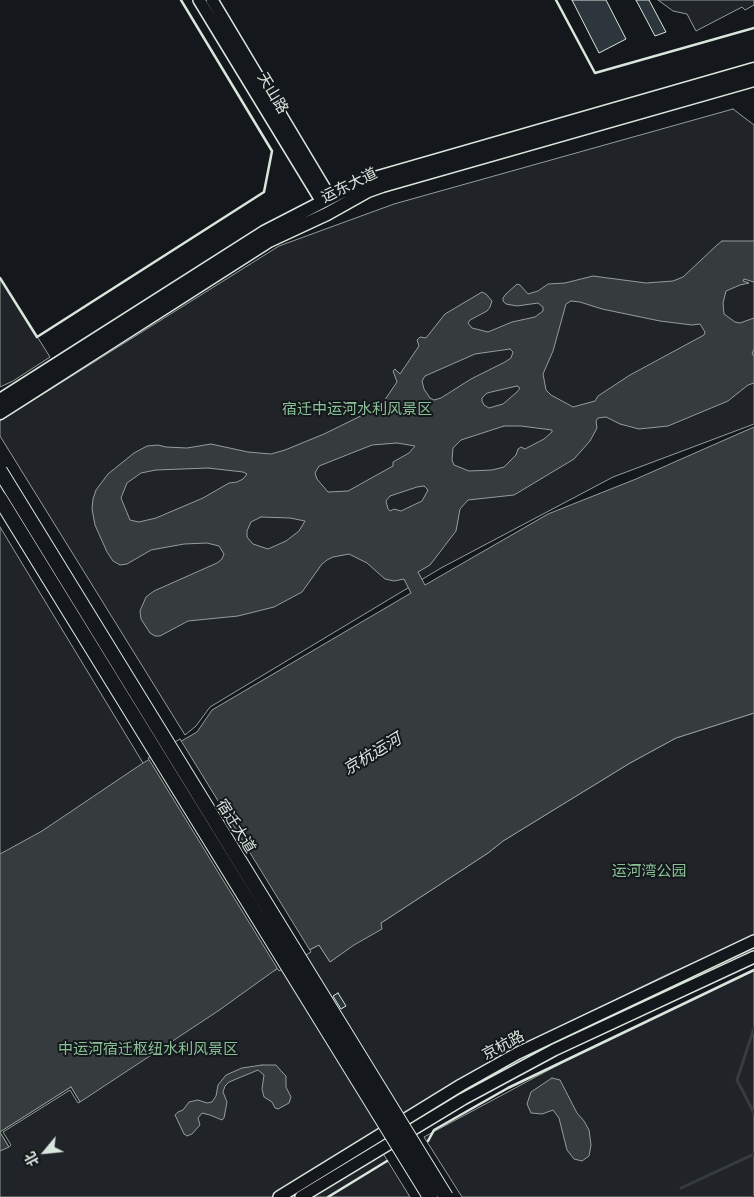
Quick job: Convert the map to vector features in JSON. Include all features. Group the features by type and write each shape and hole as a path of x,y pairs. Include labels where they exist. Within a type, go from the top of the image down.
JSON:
{"main road":[{"name":"运东大道","path":"0,400 264,232 326,199 374,177 754,69"},
{"name":"运东大道","path":"0,413 269,241 327,214 368,191 754,80"},
{"name":"宿迁大道","path":"0,471 172,754 446,1197"},
{"name":"宿迁大道","path":"0,499 430,1197"}],"street":[{"name":"天山路","path":"199,0 326,199"},
{"name":"天山路","path":"212,0 326,199"},
{"name":"京杭路","path":"279,1197 461,1085 518,1053 754,941"},
{"name":"京杭路","path":"301,1197 463,1099 554,1050 754,957"}],"green space":[{"path":"658,0 754,0 754,5 745,10 742,7 696,31 687,14 673,11"},
{"name":"宿迁中运河水利风景区","path":"733,109 754,125 754,424 613,477 441,568 210,707 196,726 185,735 0,436 0,421 279,246 394,204"},
{"path":"0,278 50,357 13,381 0,387"},
{"name":"运河湾公园","path":"0,527 143,763 274,971 289,960 319,945 330,962 381,923 488,853 503,841 630,763 676,738 754,713 754,936 666,975 532,1040 371,1134 410,1197 0,1197"},
{"path":"754,970 754,1197 462,1197 424,1137 584,1051"}],"water":[{"name":"京杭运河","path":"722,241 754,241 754,282 744,279 743,281 749,283 726,291 723,303 724,314 735,322 740,323 754,318 754,349 752,354 754,356 754,383 748,385 728,401 668,426 639,429 620,424 606,417 598,418 596,421 597,428 590,441 574,459 514,495 468,500 460,509 456,531 430,565 418,572 425,585 548,514 636,479 754,427 754,713 676,738 630,763 503,841 488,853 381,923 382,929 330,962 319,945 289,960 218,1011 80,1102 71,1087 0,1132 0,854 42,831 143,763 197,732 212,710 411,593 404,579 394,581 385,579 367,563 349,554 327,560 302,592 274,607 238,616 188,621 160,636 155,636 150,633 141,619 140,611 146,597 154,591 217,563 224,554 219,546 207,543 184,544 151,550 127,564 120,565 113,561 95,525 92,509 96,490 108,474 134,453 147,446 158,445 187,448 211,444 248,452 271,454 324,434 382,404 397,382 393,371 395,369 400,374 419,346 417,340 420,337 426,338 445,314 482,292 492,301 490,307 468,323 472,328 488,332 512,322 535,317 543,311 543,307 538,303 517,306 506,304 503,301 506,294 517,284 528,294 538,291 548,284 565,283 593,276 646,283 673,281 683,277","holes":["571,301 660,321 692,325 700,324 705,332 704,335 630,375 598,396 595,401 573,407 551,395 546,390 543,374 553,351 566,304","510,349 513,352 511,358 505,362 471,379 441,398 434,400 430,398 424,389 422,381 425,376 475,354","517,386 520,388 503,404 489,408 484,405 482,398 487,393","504,426 552,430 544,439 525,449 521,447 518,449 516,455 504,467 492,470 469,471 454,465 452,460 453,448 461,440","397,443 415,446 409,453 393,462 393,466 348,491 328,492 317,479 315,473 319,466 372,445","208,468 247,474 243,479 229,483 203,498 156,518 139,522 130,520 121,498 127,483 141,473 156,470","424,486 428,490 422,501 401,511 394,509 390,511 388,509 386,501 390,496 417,487","261,517 290,518 305,521 299,531 286,541 268,549 253,544 247,537 247,531 251,522"]},
{"path":"276,1065 286,1076 286,1087 291,1097 289,1103 278,1109 264,1097 262,1089 264,1075 258,1070 229,1082 225,1086 223,1092 227,1102 222,1120 202,1113 198,1118 200,1125 192,1134 187,1136 184,1134 175,1115 183,1110 189,1102 198,1100 207,1103 212,1102 216,1096 218,1085 226,1075 242,1068"},
{"path":"552,1078 560,1080 577,1113 589,1130 591,1145 589,1156 582,1161 574,1159 567,1150 559,1118 553,1110 542,1114 531,1113 527,1104 531,1092"},
{"path":"0,1132 9,1147 0,1151"}],"pier":[{"path":"180,739 311,952 279,971 148,758"},
{"path":"71,1087 80,1102 78,1103 70,1090 3,1132 11,1145 9,1147 0,1132"}],"building":[{"path":"572,0 606,0 626,39 599,53"},
{"path":"636,0 649,0 666,32 655,36"},
{"path":"338,993 346,1006 341,1009 333,996"}],"waterway":[{"path":"754,1028 737,1080 754,1113"},
{"path":"681,1188 754,1154"}],"wall":[{"path":"0,278 37,337 264,192 272,151 181,0"},
{"path":"556,0 595,73 754,28"},
{"path":"428,1141 434,1130 508,1088 754,970"},
{"path":"328,1197 387,1161"}],"park label":[{"name":"中运河宿迁枢纽水利风景区","path":"148,1049"}]}
